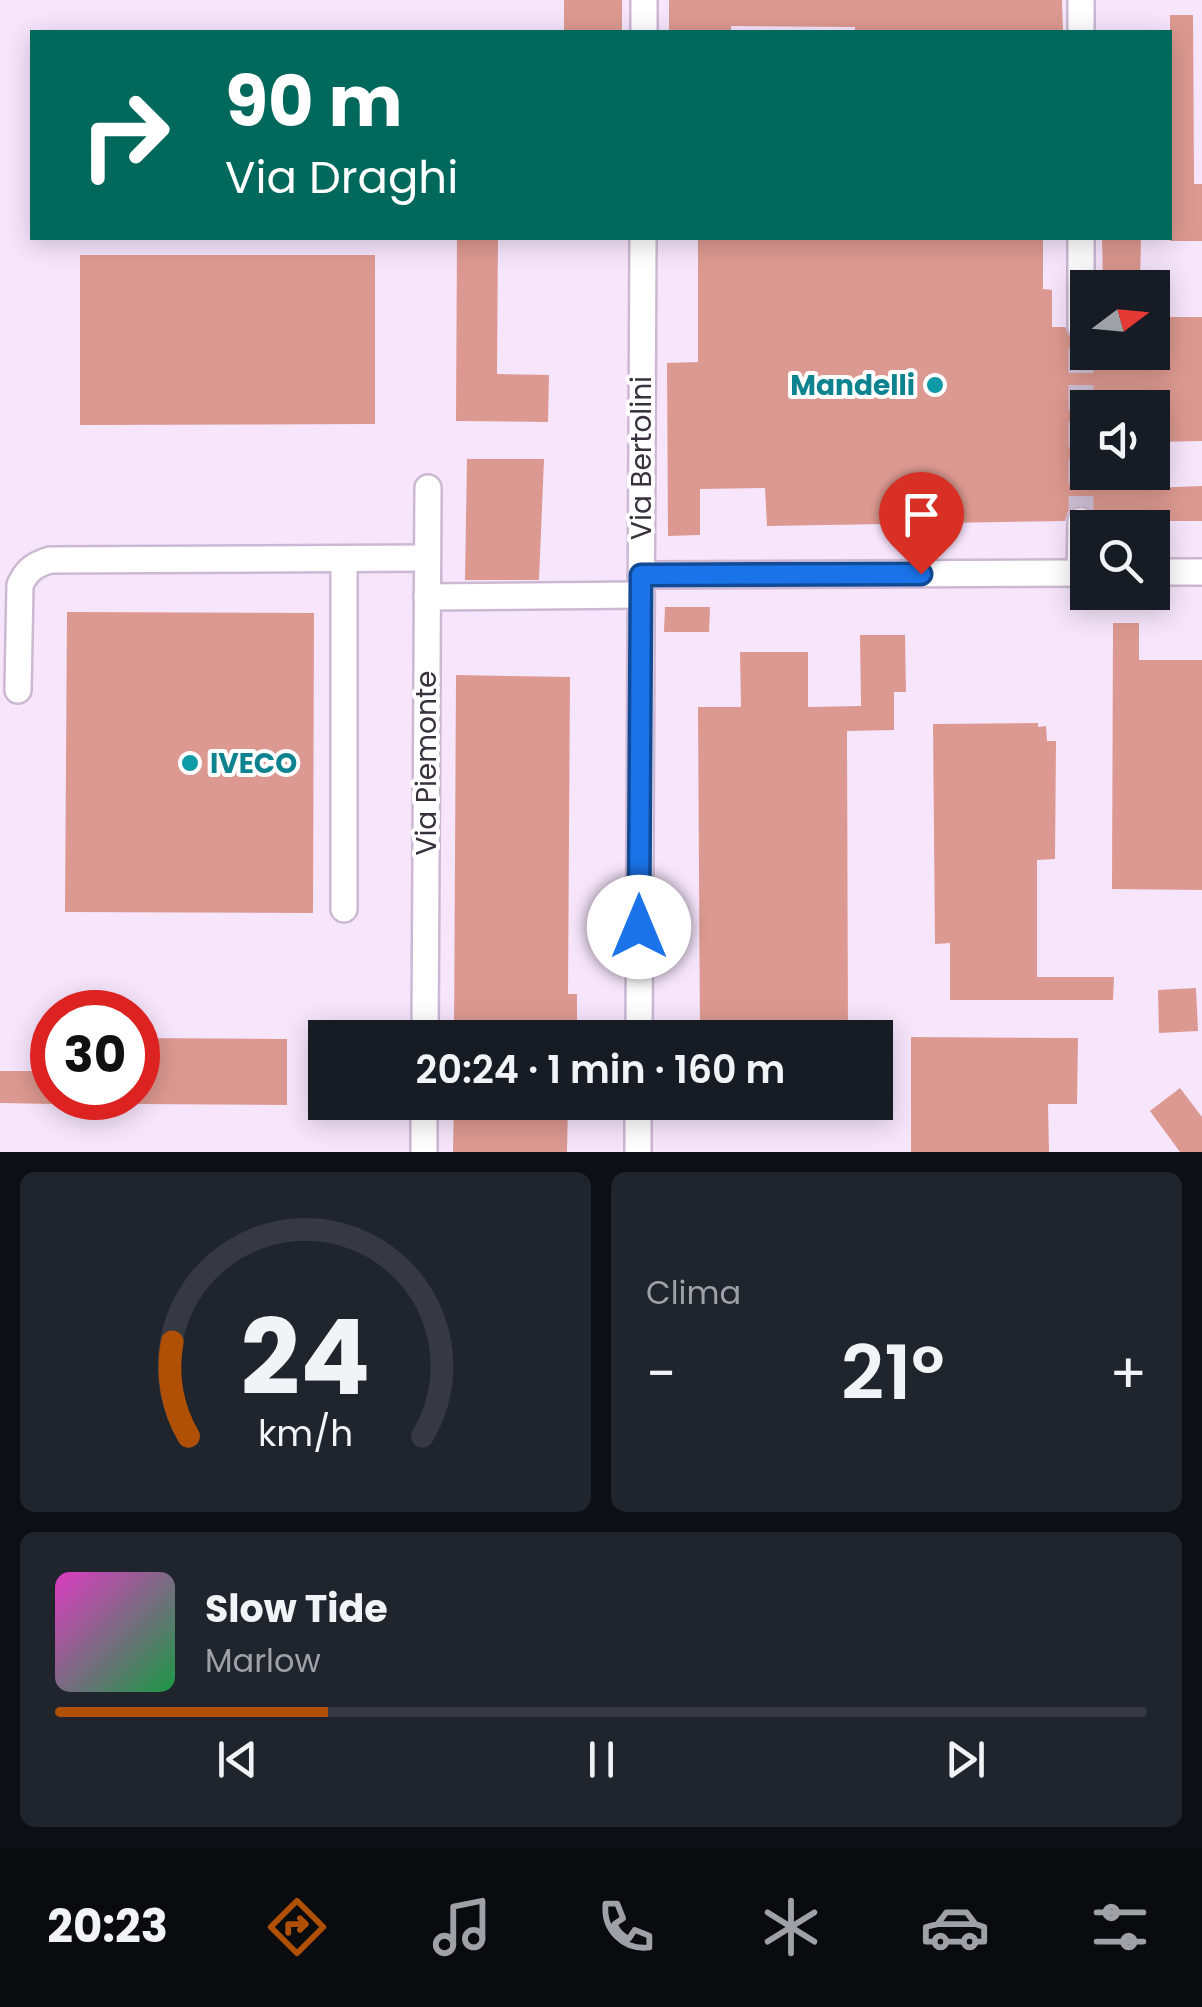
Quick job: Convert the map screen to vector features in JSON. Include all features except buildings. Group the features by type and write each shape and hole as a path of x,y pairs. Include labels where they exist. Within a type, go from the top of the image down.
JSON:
{"street":[{"path":"644,0 644,30"},
{"path":"1081,0 1081,30"},
{"name":"Via Bertolini","path":"639,1020 642,240"},
{"path":"1081,240 1081,270"},
{"name":"Via Piemonte","path":"424,1020 428,488"},
{"path":"18,690 20,585 36,564 50,560 427,558"},
{"path":"344,560 344,909"},
{"path":"1170,572 1202,572"},
{"path":"427,597 641,585 1070,573"},
{"path":"424,1120 424,1152"},
{"path":"638,1120 638,1152"}],"tunnel":[{"path":"1081,370 1081,510"}],"place":[{"name":"Mandelli","path":"935,385"},
{"name":"IVECO","path":"190,763"}],"route":[{"path":"639,927 641,575 921,574"}]}
